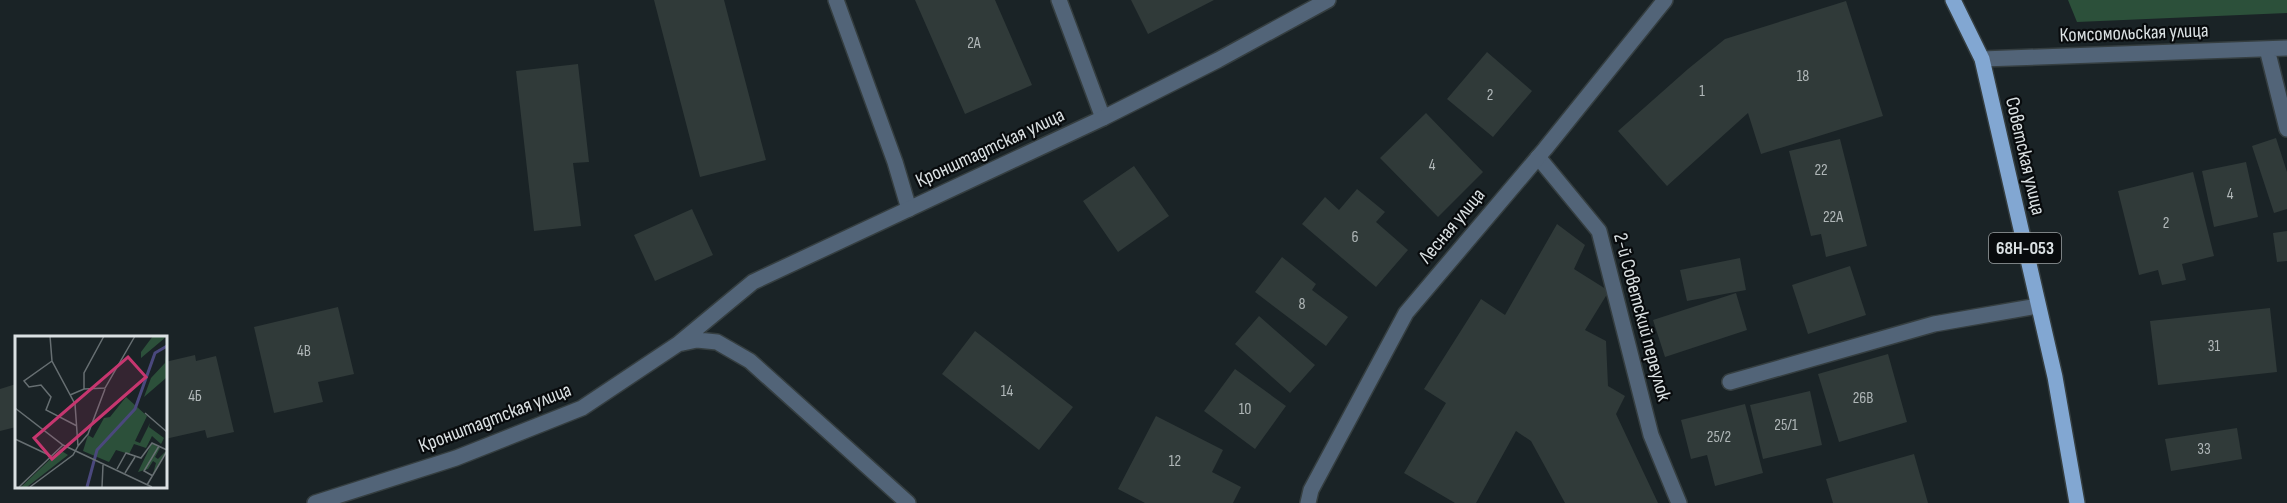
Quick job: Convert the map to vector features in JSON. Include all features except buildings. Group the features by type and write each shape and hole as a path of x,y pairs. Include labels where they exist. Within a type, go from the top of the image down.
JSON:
{"main road":[{"name":"Советская улица","path":"1953,0 1982,59 2055,377 2077,503"}],"street":[{"path":"836,0 895,162 909,209"},
{"path":"1059,0 1103,118"},
{"name":"Кронштадтская улица","path":"315,503 456,458 582,408 678,345 753,282 1103,118 1218,60 1328,0"},
{"name":"Лесная улица","path":"1308,503 1311,490 1406,313 1538,157 1665,0"},
{"name":"Комсомольская улица","path":"1982,59 2287,48"},
{"path":"2266,49 2287,129"},
{"name":"2-й Советский переулок","path":"1538,157 1599,231 1651,435 1679,503"},
{"path":"1730,382 1934,324 2038,306"},
{"name":"Кронштадтская улица","path":"678,345 697,340 717,342 750,361 908,503"}],"green space":[{"path":"2068,0 2287,0 2287,13 2077,22"}]}
